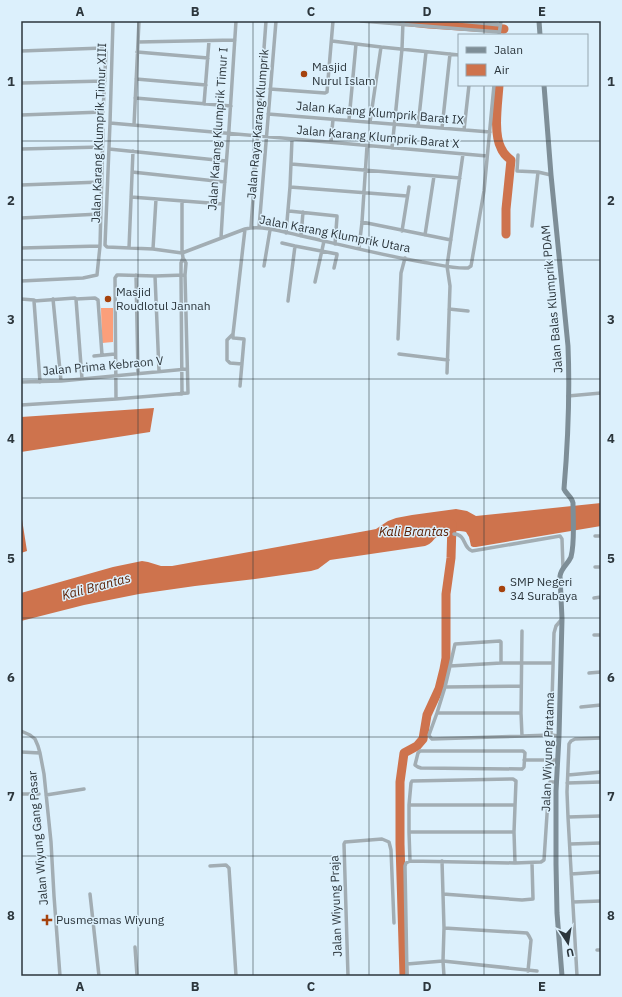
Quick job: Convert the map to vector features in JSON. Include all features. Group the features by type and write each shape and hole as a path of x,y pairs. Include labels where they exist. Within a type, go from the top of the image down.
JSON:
{"street":[{"name":"Jalan Karang Klumprik Timur XIII","path":"105,245 113,21"},
{"path":"134,125 139,21"},
{"name":"Jalan Karang Klumprik Timur I","path":"221,238 222,204 229,133 236,21"},
{"name":"Jalan Raya Karang Klumprik","path":"251,228 266,21"},
{"name":"Jalan Raya Karang Klumprik","path":"259,228 276,21"},
{"path":"270,89 326,93 328,90 333,21"},
{"path":"361,21 500,28"},
{"path":"460,21 500,28"},
{"path":"539,21 540,34"},
{"path":"392,148 402,49 403,22"},
{"path":"138,42 235,40"},
{"path":"204,104 209,41"},
{"path":"332,41 458,55"},
{"path":"348,120 356,44"},
{"path":"370,122 381,47"},
{"path":"21,51 103,48 106,52 103,112 21,115"},
{"path":"137,52 208,58"},
{"path":"418,126 426,52"},
{"path":"442,128 450,54"},
{"path":"136,79 206,85"},
{"path":"21,84 105,81"},
{"path":"464,130 469,86"},
{"path":"487,156 494,86"},
{"name":"Jalan Balas Klumprik PDAM","path":"544,86 551,175 568,346 568,396 564,488 573,502 574,532"},
{"path":"135,98 231,106"},
{"name":"Jalan Karang Klumprik Barat IX","path":"268,114 490,132"},
{"path":"331,142 334,119"},
{"name":"Jalan Karang Klumprik Barat X","path":"110,123 487,156"},
{"path":"21,281 84,278 98,274 103,129"},
{"path":"286,233 292,164 292,139"},
{"path":"359,248 367,146"},
{"path":"21,150 102,147"},
{"path":"109,149 226,161"},
{"path":"129,248 133,151"},
{"path":"448,373 449,281 447,266 463,154"},
{"path":"518,155 517,171 538,172 551,175"},
{"name":"Jalan Karang Klumprik Utara","path":"105,245 106,247 153,249 182,253 251,228 259,228 301,236 323,243 359,248 404,260 467,269 471,266 484,191 487,156"},
{"path":"292,164 460,178"},
{"path":"132,172 225,182"},
{"path":"532,226 538,172"},
{"path":"425,235 434,176"},
{"path":"21,185 101,182"},
{"path":"290,187 407,196"},
{"path":"402,231 409,187"},
{"path":"131,196 222,204"},
{"path":"153,249 156,198"},
{"path":"182,201 182,253 186,262 183,276 182,394"},
{"path":"289,211 337,216 335,244"},
{"path":"301,236 303,212"},
{"path":"21,218 100,214"},
{"path":"362,222 451,240"},
{"path":"264,266 270,230"},
{"path":"240,386 244,339 233,338 233,334 244,231"},
{"path":"282,243 337,254 334,268"},
{"path":"316,282 323,243"},
{"path":"21,248 100,246"},
{"path":"288,301 295,246"},
{"path":"398,339 401,273 404,260"},
{"path":"116,399 115,278 120,275 183,276"},
{"path":"136,275 138,373"},
{"path":"155,276 159,371"},
{"path":"21,405 187,394 183,276"},
{"path":"21,299 31,299 34,301 95,298 98,300 102,355"},
{"path":"53,299 61,381"},
{"path":"76,299 82,379"},
{"path":"34,301 40,382"},
{"path":"449,308 468,311"},
{"path":"233,334 227,340 227,360 230,364 242,364"},
{"path":"94,356 115,354"},
{"path":"399,354 448,360"},
{"name":"Jalan Prima Kebraon V","path":"21,382 61,381 187,369"},
{"path":"568,396 601,393"},
{"name":"Jalan Wiyung Pratama","path":"562,976 557,913 556,864 556,782 559,736 562,619 560,576 561,571 571,556 574,532"},
{"path":"454,534 462,537 467,549 472,551 560,536 562,539 563,568"},
{"path":"595,536 601,536"},
{"path":"595,567 601,567"},
{"path":"594,598 601,597"},
{"path":"551,735 554,633 556,626 562,619"},
{"path":"522,631 522,736"},
{"path":"594,635 601,635"},
{"path":"501,663 500,641 455,644 445,687 429,735 430,738 559,736"},
{"path":"450,666 501,663 552,663"},
{"path":"589,673 601,672"},
{"path":"445,687 521,686"},
{"path":"581,707 601,705"},
{"path":"437,714 521,713"},
{"name":"Jalan Wiyung Gang Pasar","path":"21,731 30,735 38,746 44,774 51,842 60,976"},
{"name":"Jalan Wiyung Pratama","path":"577,976 568,817 567,784 569,744 575,739 601,738"},
{"path":"422,751 523,751 525,753 524,760 524,767 522,769 421,768 416,766 415,762 418,753 422,751"},
{"path":"21,752 40,753"},
{"path":"524,760 557,760"},
{"path":"568,775 601,772"},
{"path":"410,861 409,805 410,783 412,781 513,779 516,781 514,832 515,863"},
{"path":"407,976 406,863 410,861 541,862 544,860 549,784 550,782 556,782"},
{"path":"567,784 601,782"},
{"path":"46,795 84,789"},
{"path":"21,794 39,794"},
{"path":"409,805 515,805"},
{"path":"568,817 601,816"},
{"path":"409,832 514,832"},
{"name":"Jalan Wiyung Praja","path":"348,976 345,842 382,839 389,842 391,850 394,923"},
{"path":"570,844 601,843"},
{"path":"442,861 444,976"},
{"path":"443,894 522,900 534,899 532,863"},
{"path":"210,866 226,865 229,868 236,976"},
{"path":"571,874 601,872"},
{"path":"90,894 99,976"},
{"path":"573,902 601,901"},
{"path":"444,928 526,933 531,940 528,971"},
{"path":"135,947 137,976"},
{"path":"407,964 443,961 537,971"}],"shaded area":[{"path":"101,308 113,308 113,342 102,343"}],"water":[{"path":"154,408 150,432 21,452 21,417"},
{"name":"Kali Brantas","path":"601,503 601,526 476,547 471,546 466,532 452,531 441,534 425,546 330,560 318,569 311,571 139,594 84,605 21,621 21,593 113,567 142,561 161,566 172,566 376,529 388,521 396,518 456,509 467,511 476,516"},
{"path":"21,513 27,551 21,553"}],"waterway":[{"path":"401,21 504,29"},
{"path":"499,86 497,134 502,150 511,160 506,209 506,234"},
{"path":"404,976 400,844 400,782 404,753 417,746 423,739 427,715 439,689 444,669 446,658 446,594 451,558 452,524"}],"place":[{"name":"Masjid Nurul Islam","path":"304,74"},
{"name":"Masjid Roudlotul Jannah","path":"108,299"},
{"name":"SMP Negeri 34 Surabaya","path":"502,589"},
{"name":"Pusmesmas Wiyung","path":"47,920"}]}
